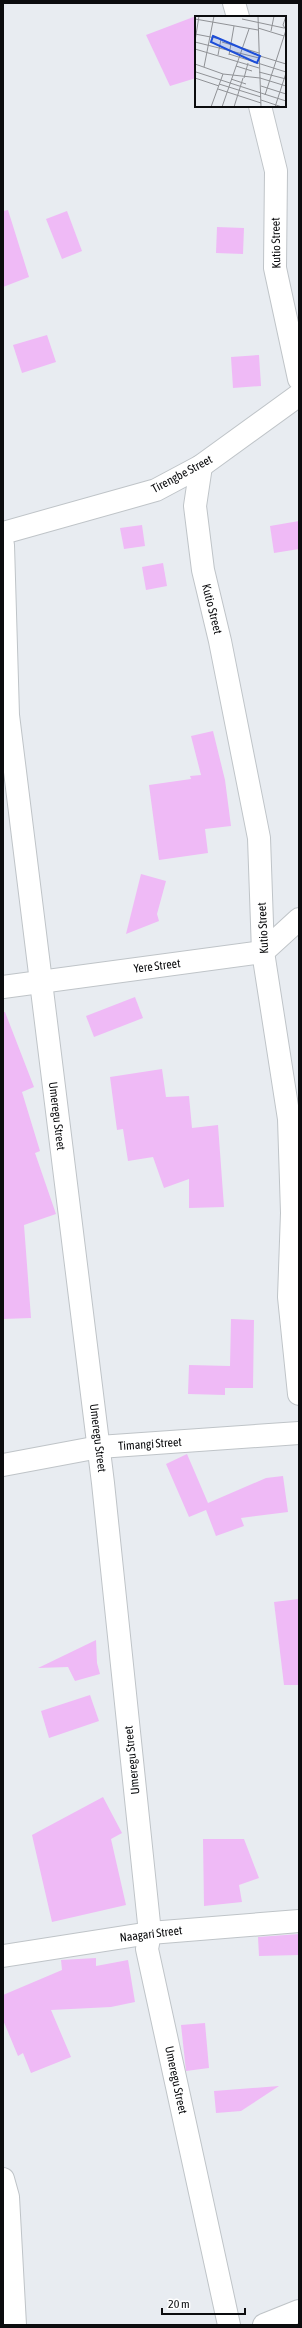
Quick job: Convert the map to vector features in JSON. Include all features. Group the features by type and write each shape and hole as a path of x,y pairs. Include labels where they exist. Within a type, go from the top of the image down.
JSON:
{"street":[{"path":"234,3 238,16"},
{"name":"Kutio Street","path":"260,107 276,171 275,268 299,379"},
{"name":"Tirengbe Street","path":"3,533 156,490 201,466 299,395"},
{"name":"Kutio Street","path":"201,466 195,506 203,570 220,641 259,838 263,952 289,1119 292,1214 289,1297 299,1394"},
{"name":"Umeregu Street","path":"3,545 8,714 99,1447 150,1933 147,1949 229,2325"},
{"path":"263,952 299,919"},
{"name":"Yere Street","path":"3,987 263,952"},
{"name":"Timangi Street","path":"3,1465 99,1447 299,1434"},
{"name":"Naagari Street","path":"3,1956 150,1933 299,1921"},
{"path":"3,2180 8,2197 15,2325"},
{"path":"264,2325 299,2311"}],"building":[{"path":"195,16 195,78 170,86 146,35"},
{"path":"8,210 29,277 3,287 3,211"},
{"path":"67,211 82,251 62,259 46,219"},
{"path":"217,227 244,228 243,254 216,253"},
{"path":"47,335 56,362 22,373 13,345"},
{"path":"259,355 261,386 233,388 231,357"},
{"path":"299,521 299,549 274,553 270,526"},
{"path":"142,525 145,546 124,549 120,528"},
{"path":"163,563 167,586 146,590 142,567"},
{"path":"213,731 225,780 231,826 205,829 208,853 159,860 149,785 191,779 190,776 201,775 191,736"},
{"path":"141,874 166,881 157,914 159,921 126,934"},
{"path":"135,997 143,1018 94,1037 86,1016"},
{"path":"3,1012 5,1012 34,1087 22,1092 40,1151 35,1153 56,1214 24,1225 31,1318 3,1319"},
{"path":"162,1069 166,1097 189,1096 192,1128 218,1125 224,1207 189,1208 189,1179 164,1188 153,1157 128,1161 123,1129 117,1130 110,1077"},
{"path":"231,1319 254,1320 253,1388 225,1388 225,1395 188,1394 189,1365 230,1366"},
{"path":"187,1454 208,1503 266,1478 283,1476 288,1512 241,1518 244,1526 216,1536 206,1510 189,1517 166,1464"},
{"path":"299,1599 299,1685 284,1685 274,1602"},
{"path":"96,1640 97,1663 100,1674 75,1681 68,1667 38,1668"},
{"path":"90,1695 99,1721 49,1738 41,1711"},
{"path":"103,1797 122,1833 111,1839 126,1905 52,1922 32,1835"},
{"path":"203,1839 244,1839 259,1878 239,1885 242,1902 204,1906"},
{"path":"299,1934 299,1955 259,1956 258,1937"},
{"path":"96,1958 96,1966 128,1960 135,2002 111,2007 51,2010 71,2057 31,2073 23,2053 18,2056 3,2020 3,1995 62,1970 61,1960"},
{"path":"205,2023 209,2068 186,2071 181,2025"},
{"path":"279,2086 241,2111 216,2113 214,2091"}]}
